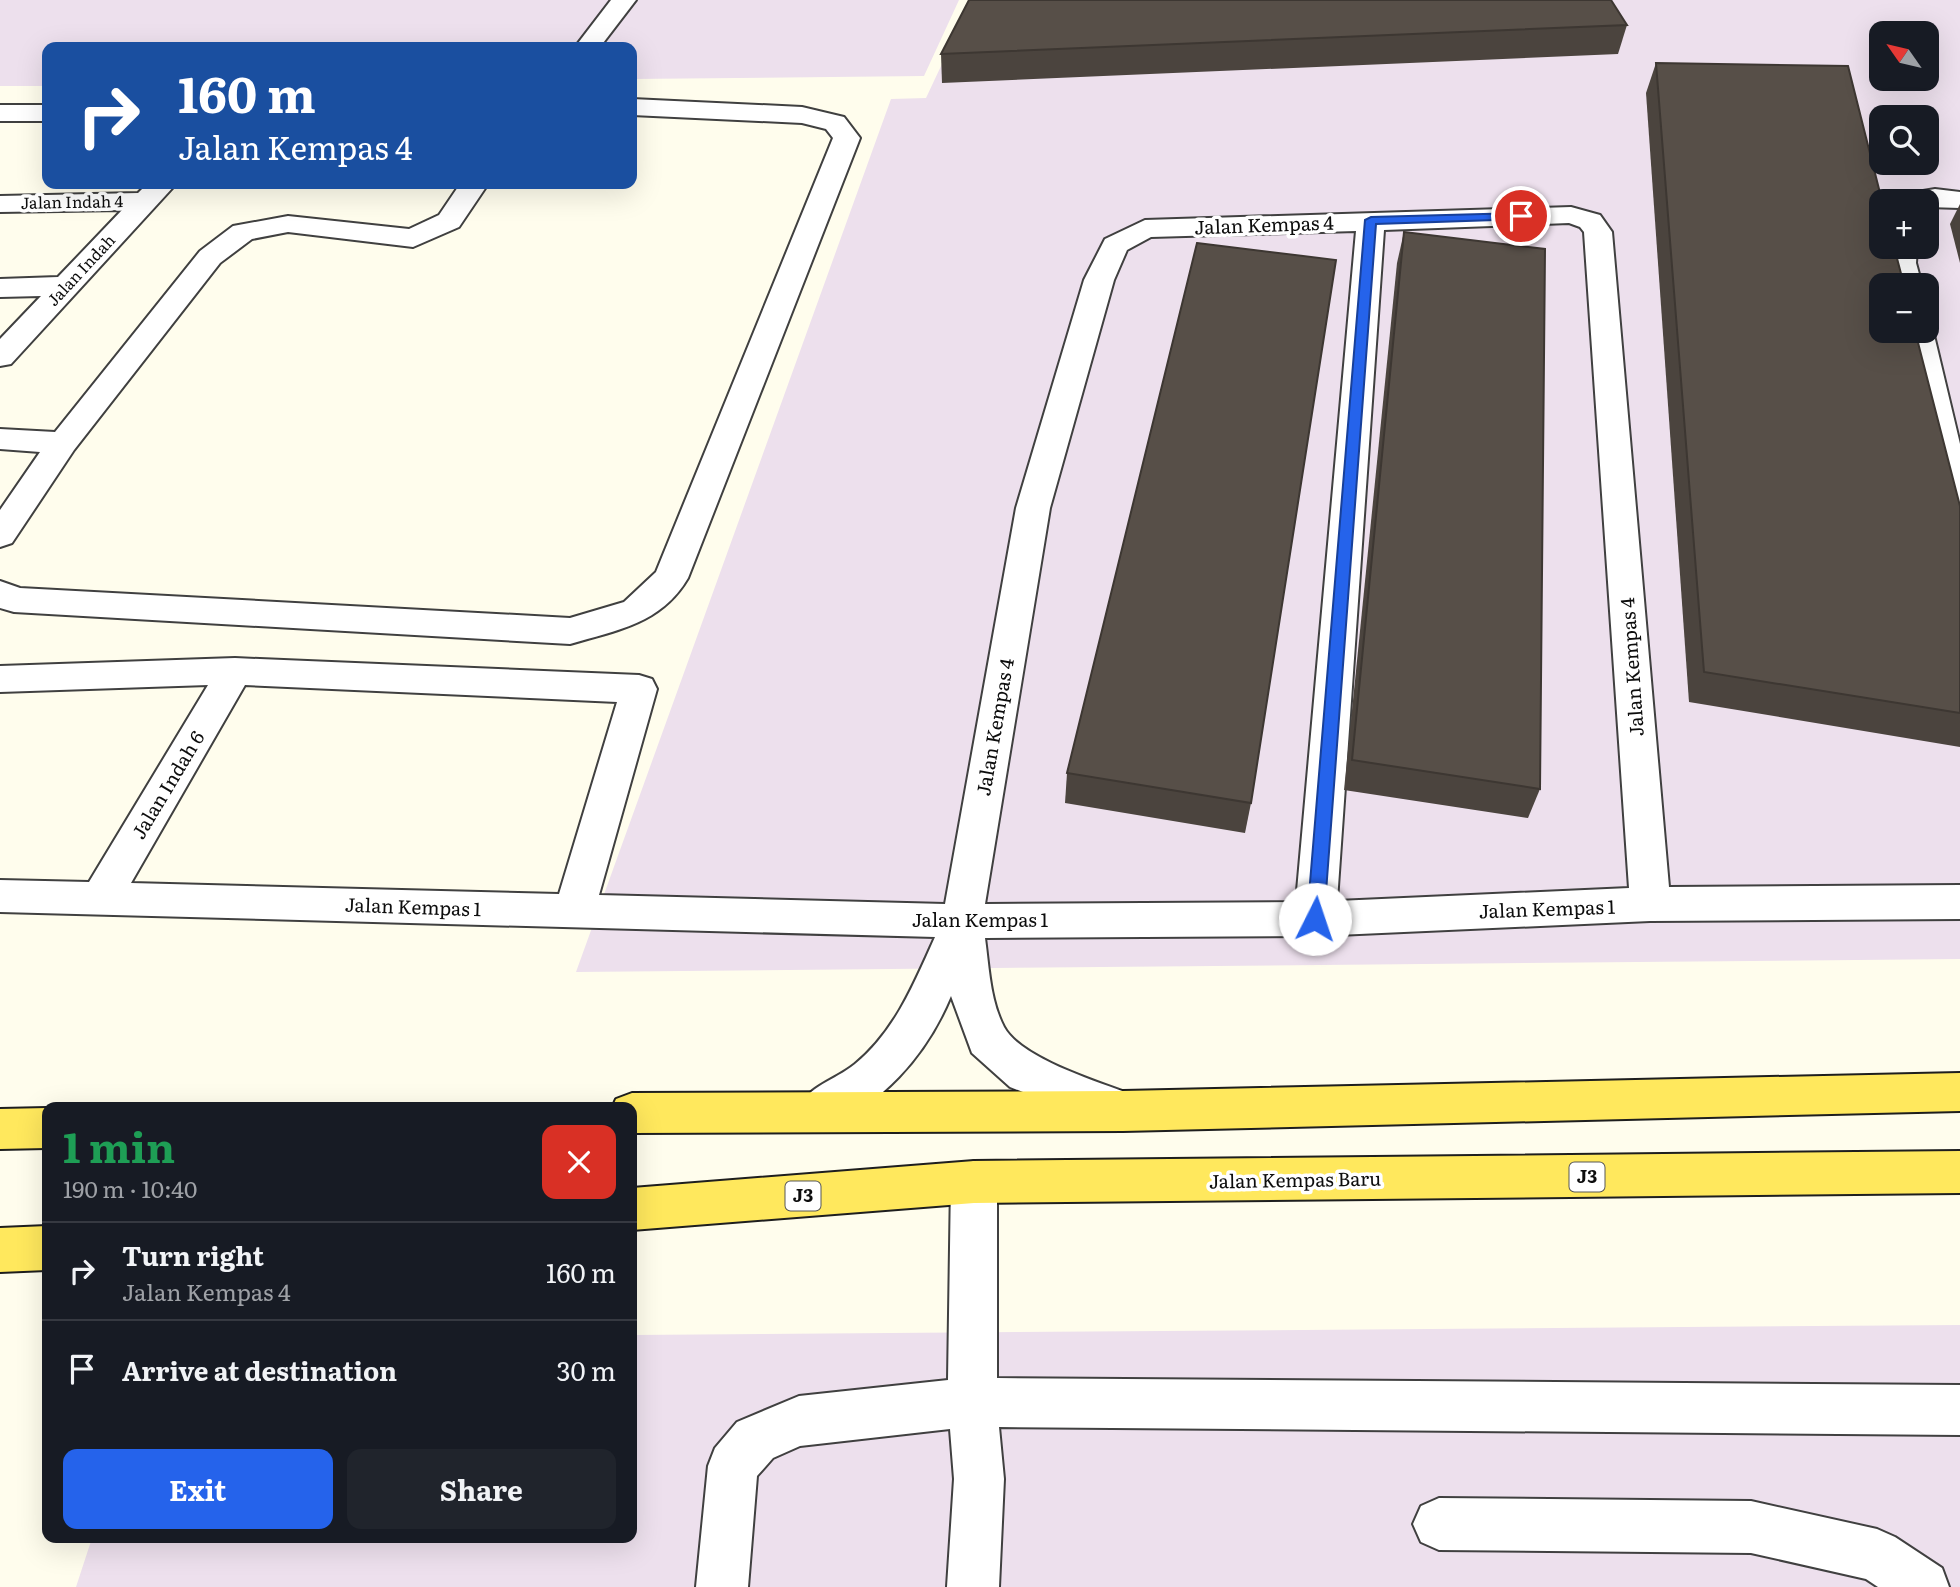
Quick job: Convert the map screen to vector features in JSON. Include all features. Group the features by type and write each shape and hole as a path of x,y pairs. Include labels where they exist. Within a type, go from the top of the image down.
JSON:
{"main road":[{"path":"637,1113 818,1110 1123,1111 1960,1092"},
{"path":"0,1129 42,1128"},
{"name":"Jalan Kempas Baru","path":"637,1209 974,1182 1960,1172"},
{"path":"0,1250 42,1248"}],"street":[{"path":"591,42 624,0"},
{"path":"0,593 14,600 570,631 636,611 671,578 847,138 835,123 802,114 637,107"},
{"path":"0,113 42,113"},
{"path":"0,535 63,443 210,257 243,232 288,224 413,238 449,221 471,189"},
{"name":"Jalan Indah 4","path":"0,204 154,192"},
{"name":"Jalan Indah","path":"0,357 154,192"},
{"path":"1939,197 1960,200"},
{"name":"Jalan Kempas 4","path":"962,921 1033,508 1099,280 1115,245 1145,229 1571,215 1590,221 1598,232 1650,904"},
{"path":"1315,919 1371,220"},
{"path":"0,288 66,286"},
{"path":"1920,343 1960,513"},
{"path":"0,439 63,443"},
{"path":"0,679 235,671 639,689 574,911"},
{"name":"Jalan Indah 6","path":"101,898 235,671"},
{"name":"Jalan Kempas 1","path":"0,896 962,921 1315,919 1650,904 1960,902"},
{"path":"818,1110 870,1078 897,1049 921,1017 962,921"},
{"path":"962,921 971,992 988,1040 1024,1073 1123,1111"},
{"path":"974,1182 972,1402 979,1479 974,1587"},
{"path":"722,1587 733,1466 755,1440 799,1421 972,1402 1960,1410"},
{"path":"1439,1524 1751,1527 1877,1555 1923,1587"}],"shaded area":[{"path":"0,0 959,0 924,76 637,79 637,42 42,42 42,86 0,86"},
{"path":"972,0 1960,0 1960,959 576,972 891,99 926,98"},
{"path":"1960,1325 1960,1587 76,1587 90,1543 637,1543 637,1335"}],"building":[{"path":"969,0 1611,0 1627,25 941,54"},
{"path":"1656,63 1848,66 1869,149 1869,175 1875,175 1879,189 1869,189 1869,259 1897,259 1901,273 1869,273 1869,343 1918,343 1960,506 1960,713 1704,672"},
{"path":"1404,232 1545,249 1540,789 1352,760"},
{"path":"1197,243 1336,260 1251,803 1067,773"}],"route":[{"path":"1315,919 1371,220 1521,216"}]}
